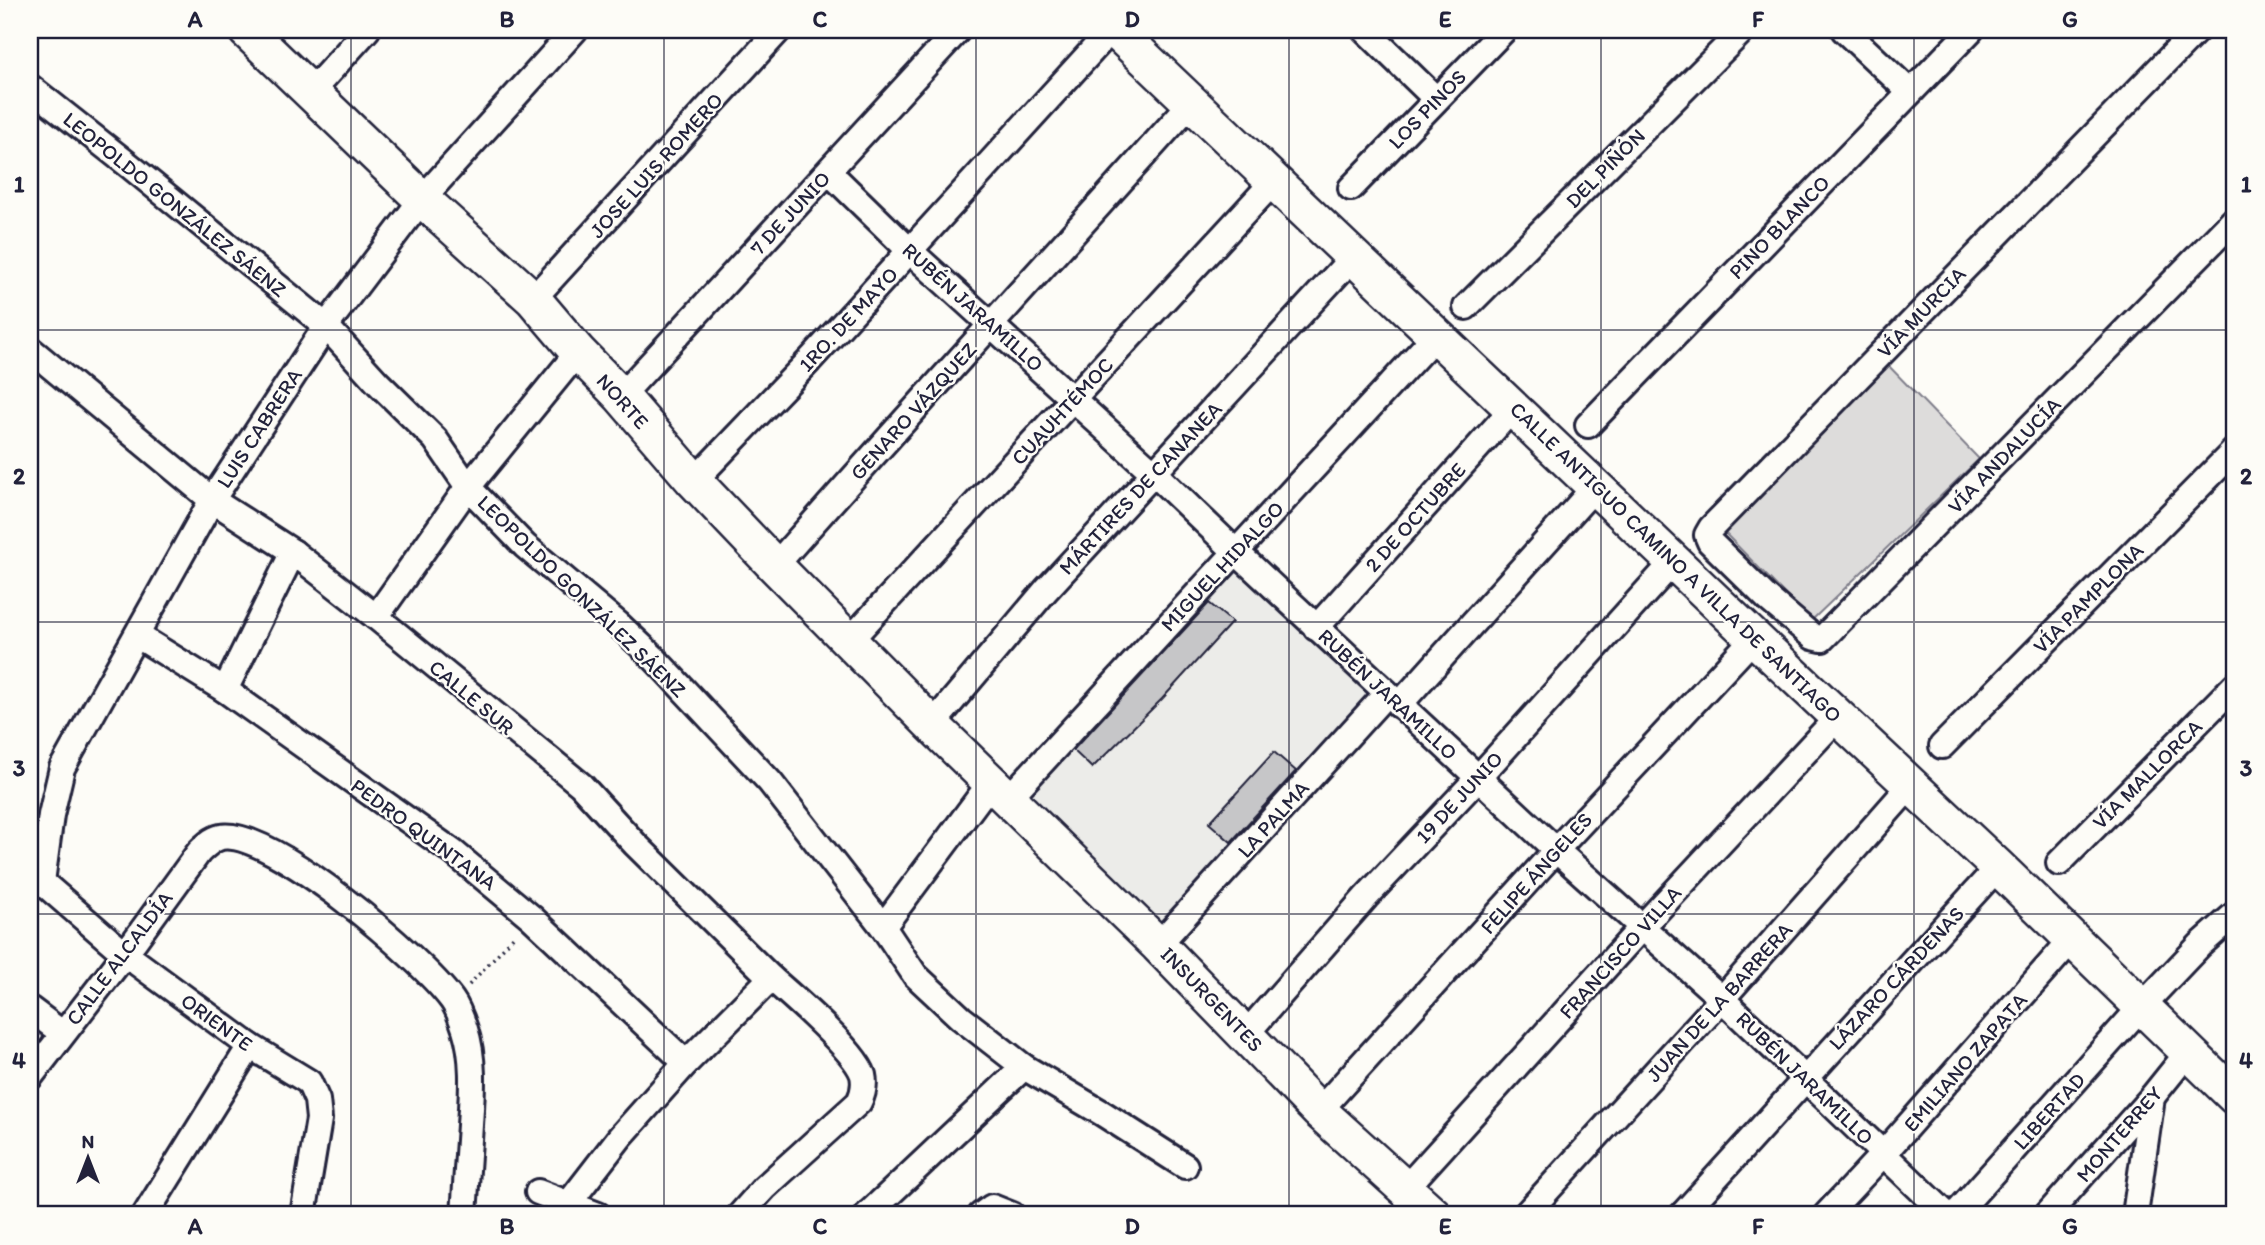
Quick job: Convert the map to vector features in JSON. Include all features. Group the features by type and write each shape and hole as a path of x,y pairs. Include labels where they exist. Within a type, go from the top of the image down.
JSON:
{"street":[{"name":"NORTE","path":"246,30 422,199 533,299 694,481 999,790"},
{"path":"310,93 367,30"},
{"name":"LUIS CABRERA","path":"36,873 62,768 69,753 138,636 212,500 326,326 422,199 575,30"},
{"name":"JOSE LUIS ROMERO","path":"533,299 779,30"},
{"name":"7 DE JUNIO","path":"621,396 958,30"},
{"name":"CALLE ANTIGUO CAMINO A VILLA DE SANTIAGO","path":"1113,30 2073,938 2235,1097"},
{"name":"1RO. DE MAYO","path":"694,481 1113,30"},
{"path":"1365,30 1436,99"},
{"name":"LOS PINOS","path":"1351,188 1504,30"},
{"name":"DEL PIÑÓN","path":"1466,307 1743,30"},
{"path":"1844,30 1910,92"},
{"name":"PINO BLANCO","path":"1588,425 1971,30"},
{"name":"VÍA MURCIA","path":"1766,597 1710,542 1707,535 1711,528 2197,30"},
{"name":"LEOPOLDO GONZÁLEZ SÁENZ","path":"30,87 326,326 378,383 435,439 468,487 525,546 653,657 770,782 883,928 915,975 961,1018 1024,1067 1185,1166"},
{"name":"GENARO VÁZQUEZ","path":"775,566 887,438 1192,102"},
{"name":"RUBÉN JARAMILLO","path":"829,172 910,251 1154,473 1316,628 1722,999 1947,1215"},
{"name":"CUAUHTÉMOC","path":"849,641 1275,181"},
{"name":"VÍA ANDALUCÍA","path":"1766,597 1813,637 1820,640 1826,637 2235,219"},
{"name":"MÁRTIRES DE CANANEA","path":"932,725 1046,590 1353,257"},
{"name":"MIGUEL HIDALGO","path":"883,928 999,790 1235,551 1437,334"},
{"name":"CALLE SUR","path":"30,349 212,500 293,552 581,785 635,844 853,1058 863,1076 863,1094 859,1102 764,1188 740,1215"},
{"path":"376,617 468,487 578,352"},
{"name":"2 DE OCTUBRE","path":"1316,628 1514,407"},
{"name":"VÍA PAMPLONA","path":"1942,746 2235,450"},
{"name":"LA PALMA","path":"1158,945 1595,487"},
{"path":"225,691 293,552"},
{"name":"19 DE JUNIO","path":"1246,1034 1366,897 1478,778 1674,561"},
{"name":"PEDRO QUINTANA","path":"138,636 225,691 453,852 531,917 686,1063"},
{"name":"FELIPE ÁNGELES","path":"1319,1111 1556,850 1754,638"},
{"name":"VÍA MALLORCA","path":"2059,863 2235,685"},
{"name":"FRANCISCO VILLA","path":"1404,1190 1838,716"},
{"name":"JUAN DE LA BARRERA","path":"1525,1215 1722,999 1910,786"},
{"name":"INSURGENTES","path":"999,790 1158,945 1319,1111 1434,1215"},
{"name":"CALLE ALCALDÍA","path":"30,1077 125,954 193,859 212,841 221,837 249,841 306,871 383,932 435,979 453,1002"},
{"name":"LÁZARO CÁRDENAS","path":"1682,1215 1998,867"},
{"name":"ORIENTE","path":"36,873 125,954 250,1046 309,1082 314,1090 318,1119 303,1215"},
{"name":"LIBERTAD","path":"1955,1215 2142,1006 2200,945 2235,914"},
{"name":"EMILIANO ZAPATA","path":"1826,1215 2073,938"},
{"path":"569,1203 620,1137 686,1063 771,978"},
{"path":"453,1002 465,1028 470,1051 472,1093 464,1215"},
{"path":"30,1009 62,1033"},
{"path":"145,1215 250,1046"},
{"name":"MONTERREY","path":"2047,1215 2152,1097 2189,1051"},
{"path":"867,1215 1024,1067"},
{"path":"2135,1215 2152,1097"},
{"path":"538,1192 598,1215"}],"path":[{"path":"453,1002 531,917"}],"shaded area":[{"path":"1884,361 1979,459 1811,621 1716,524"},
{"path":"1238,562 1376,691 1161,924 1022,792"}],"building":[{"path":"1209,603 1232,622 1162,699 1092,768 1073,750"},
{"path":"1274,752 1296,771 1231,842 1209,823"}]}
